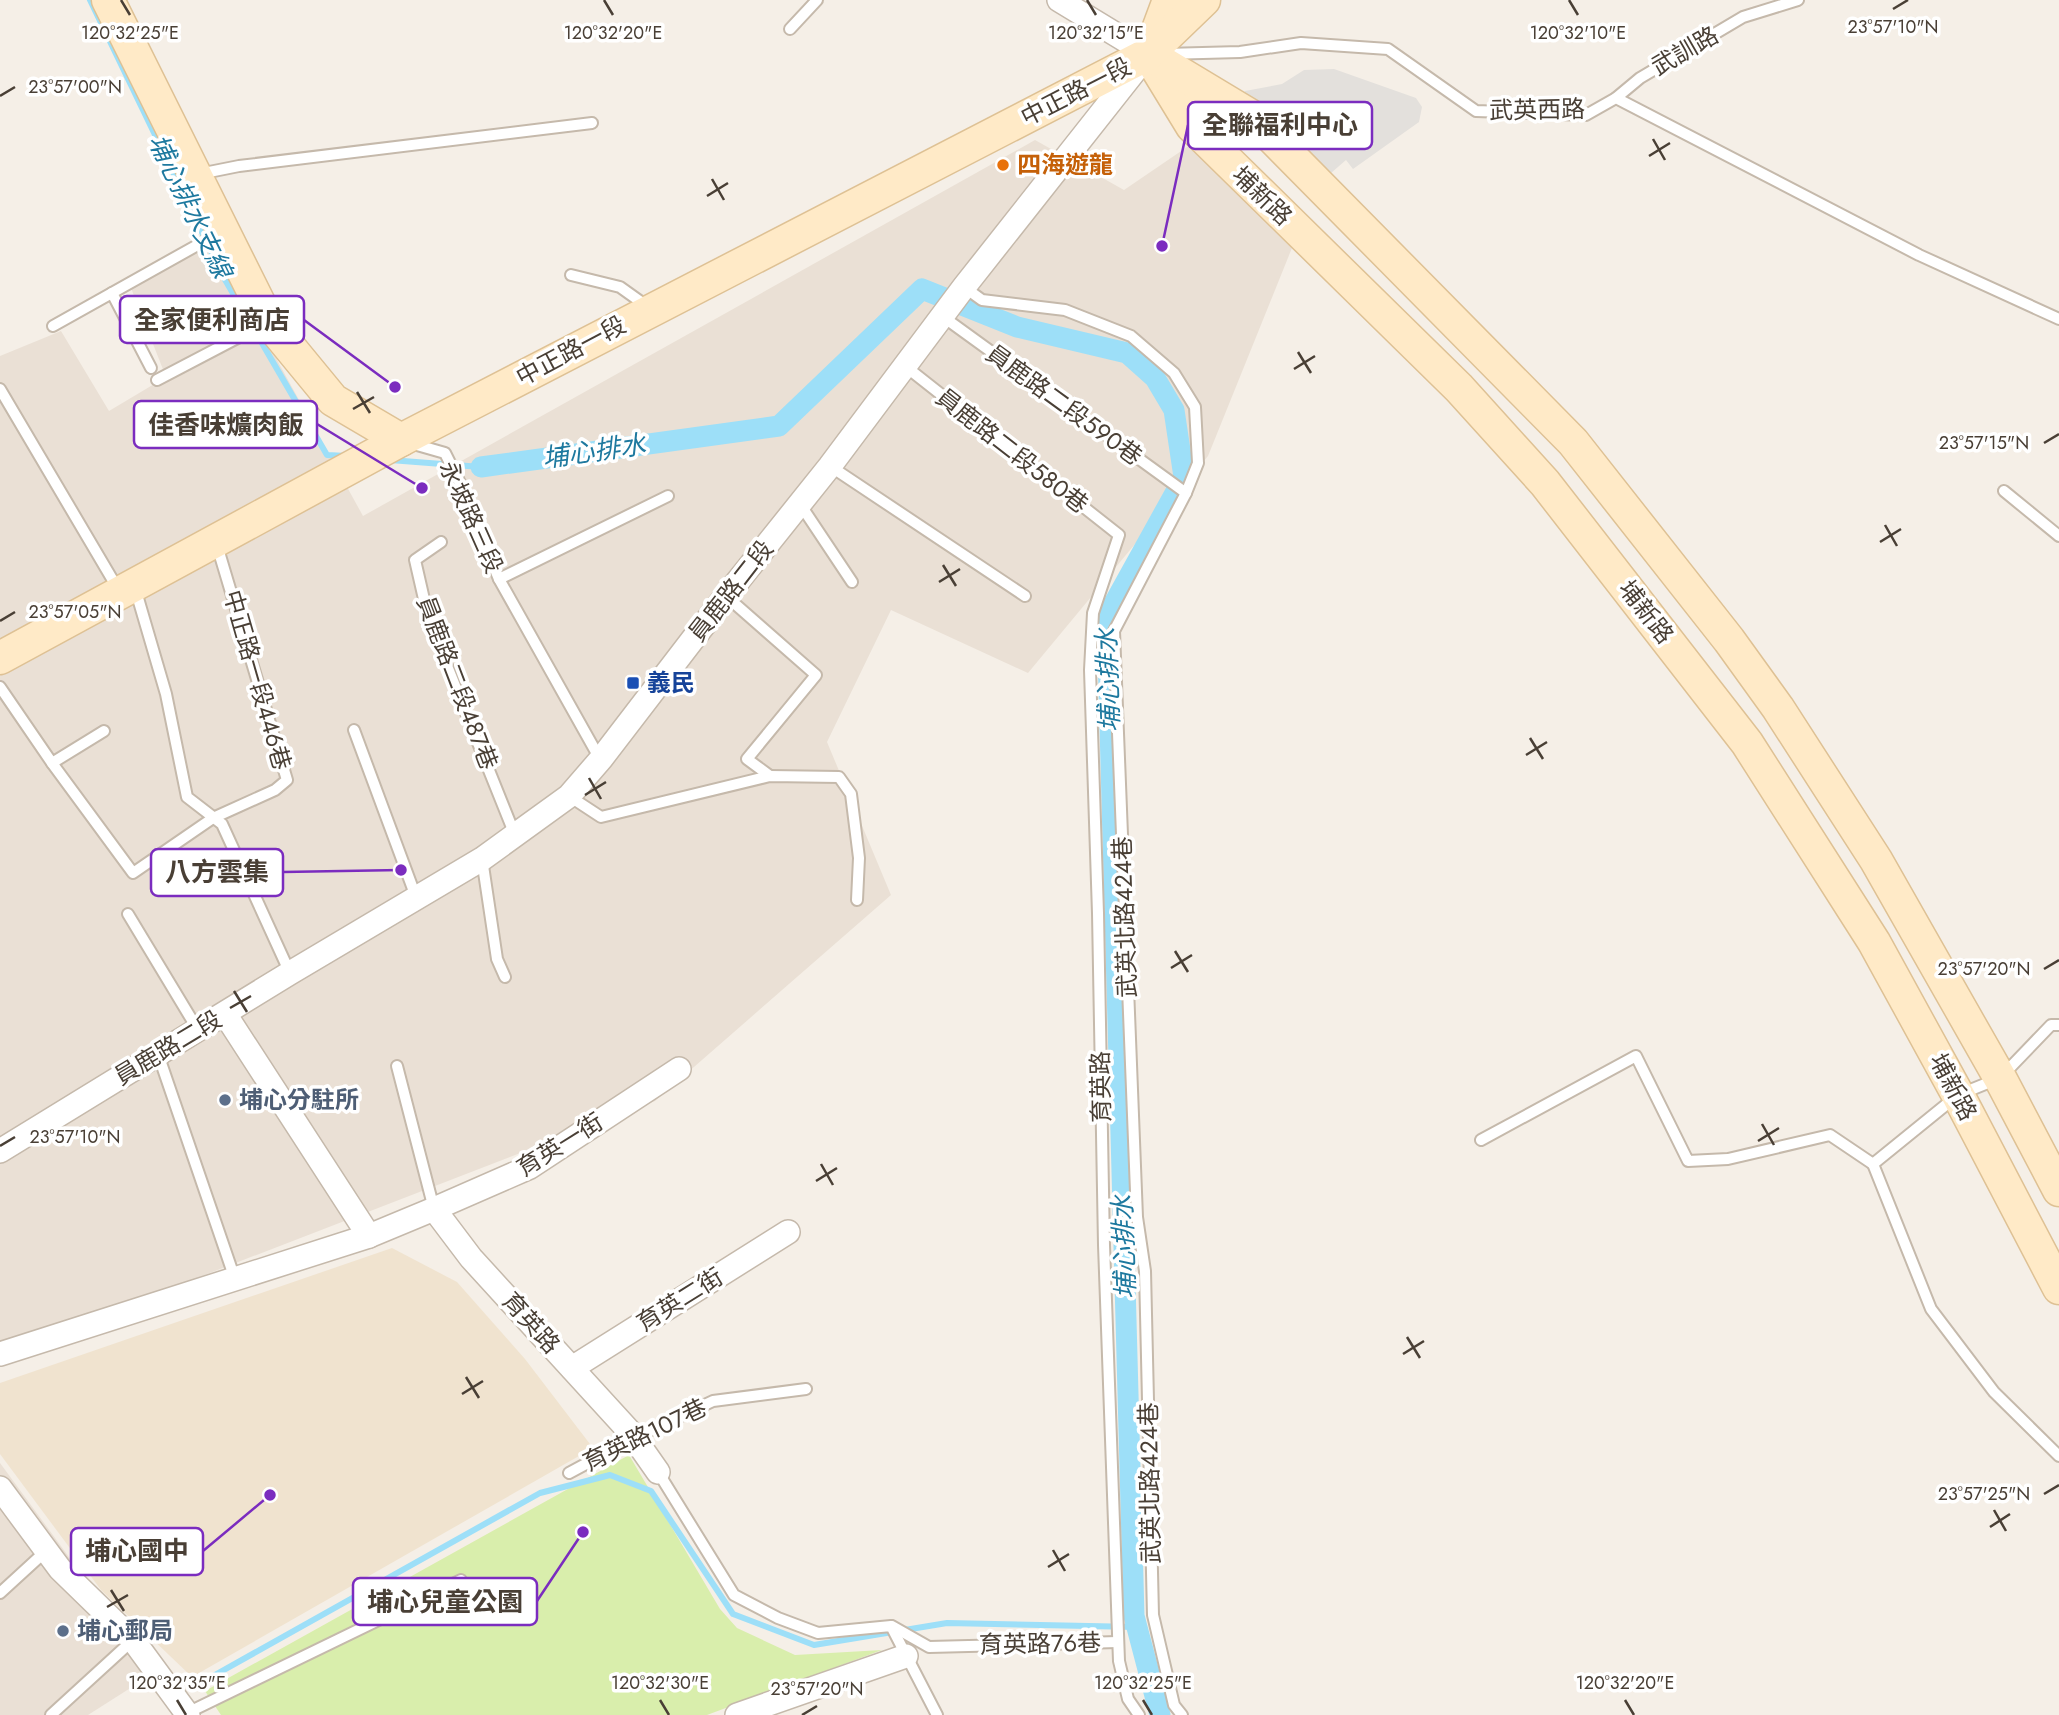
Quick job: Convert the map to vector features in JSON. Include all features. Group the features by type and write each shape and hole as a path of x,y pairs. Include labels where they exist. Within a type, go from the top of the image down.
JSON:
{"street":[{"name":"永坡路三段","path":"108,0 268,321 333,400 401,440"},
{"path":"1059,0 1148,54 1169,0"},
{"name":"中正路一段","path":"0,658 401,440 1148,54 1204,0"},
{"name":"員鹿路二段","path":"0,1152 290,973 482,859 569,796 601,759 830,466 964,287 1148,54"},
{"name":"埔新路","path":"1148,54 1251,116 1573,442 1730,640 1778,708 1876,860 2000,1078 2059,1190"},
{"name":"埔新路","path":"1148,54 1192,126 1459,388 1545,482 1747,743 1874,942 2059,1288"},
{"path":"225,1014 369,1236"},
{"name":"育英一街","path":"434,1209 530,1167 678,1069"},
{"path":"0,1354 369,1236 434,1209"},
{"name":"育英路","path":"434,1209 471,1258 634,1438 658,1472"},
{"name":"育英二街","path":"572,1368 788,1232"},
{"path":"0,1488 60,1569 133,1640 188,1714"},
{"path":"737,1715 906,1656"}],"lane":[{"path":"790,29 817,0"},
{"name":"武訓路","path":"1616,99 1640,78 1743,17 1798,0"},
{"name":"武英西路","path":"1148,54 1240,52 1301,43 1388,49 1476,111 1586,115 1616,99 1919,255 2059,319"},
{"path":"194,174 239,166 592,123"},
{"path":"53,326 222,231"},
{"path":"571,275 620,287 651,309"},
{"name":"武英北路424巷","path":"964,287 982,300 1065,310 1131,336 1174,373 1195,407 1198,463 1186,493 1114,631 1136,1217 1145,1271 1153,1615 1174,1705 1182,1715"},
{"path":"112,293 151,368"},
{"name":"員鹿路二段590巷","path":"942,316 1186,493"},
{"path":"157,380 268,321"},
{"name":"員鹿路二段580巷","path":"905,366 1119,535"},
{"path":"0,389 127,589 166,694 187,797 222,824 290,973"},
{"name":"永坡路三段","path":"401,440 444,453 460,483 499,579 601,759"},
{"path":"830,466 1025,596"},
{"path":"2004,491 2059,536"},
{"path":"499,579 668,496"},
{"path":"800,504 852,582"},
{"name":"育英路","path":"1118,1642 1104,1245 1090,670 1093,613 1119,535"},
{"name":"中正路一段446巷","path":"213,818 275,790 287,780 215,541"},
{"name":"員鹿路二段487巷","path":"441,542 415,560 429,621 515,835"},
{"path":"726,596 816,675 747,759 770,776"},
{"path":"0,687 133,873 213,818"},
{"path":"354,730 416,897"},
{"path":"52,762 104,731"},
{"path":"569,796 601,817 770,776 839,777 851,794 859,858 857,900"},
{"path":"482,859 497,959 505,977"},
{"path":"128,914 198,1030"},
{"path":"1873,1164 1958,1095 2000,1078 2051,1025 2059,1026"},
{"path":"158,1054 235,1279"},
{"path":"1481,1140 1636,1056 1688,1161 1728,1159 1830,1135 1873,1164 1931,1309 1994,1392 2059,1456"},
{"path":"397,1066 434,1209"},
{"name":"育英路107巷","path":"569,1473 634,1438 713,1401 806,1389"},
{"name":"育英路","path":"658,1472 733,1595 778,1618 818,1633 891,1626"},
{"path":"0,1592 47,1550"},
{"path":"188,1714 461,1580"},
{"path":"891,1626 937,1715"},
{"name":"育英路76巷","path":"891,1626 929,1647 1118,1642 1119,1661 1128,1699 1139,1715"},
{"path":"51,1715 133,1640"}],"shaded area":[{"path":"1334,69 1416,98 1422,107 1419,122 1353,169 1346,160 1331,173 1240,101 1245,91 1282,84 1304,70"},
{"path":"1035,140 1124,190 1190,145 1298,233 1208,456 1028,673 891,610 827,742 891,895 655,1101 0,1354 0,356 61,331 109,411 166,377 129,283 212,242 363,516"},
{"path":"392,1248 457,1282 525,1359 593,1448 192,1677 101,1590 0,1454 0,1383"},
{"path":"0,1463 154,1673 88,1715 0,1715"}],"green space":[{"path":"629,1455 720,1609 737,1628 795,1655 882,1650 707,1715 221,1715 205,1691"}],"waterway":[{"name":"埔心排水支線","path":"90,0 224,278 327,455 347,456"},
{"name":"埔心排水","path":"481,467 779,426 922,289 1017,327 1127,353 1155,378 1174,410 1184,477 1107,616 1134,1616 1160,1715"},
{"name":"埔心排水支線","path":"390,460 481,467"},
{"path":"197,1685 540,1493 610,1475 651,1491 733,1614 814,1645 947,1623 1137,1627"}],"place":[{"name":"四海遊龍","path":"1003,165"},
{"name":"全聯福利中心","path":"1162,246"},
{"name":"全家便利商店","path":"395,387"},
{"name":"佳香味爌肉飯","path":"422,488"},
{"name":"義民","path":"633,683"},
{"name":"八方雲集","path":"401,870"},
{"name":"埔心分駐所","path":"225,1100"},
{"name":"埔心國中","path":"270,1495"},
{"name":"埔心兒童公園","path":"583,1532"},
{"name":"埔心郵局","path":"63,1631"}]}
